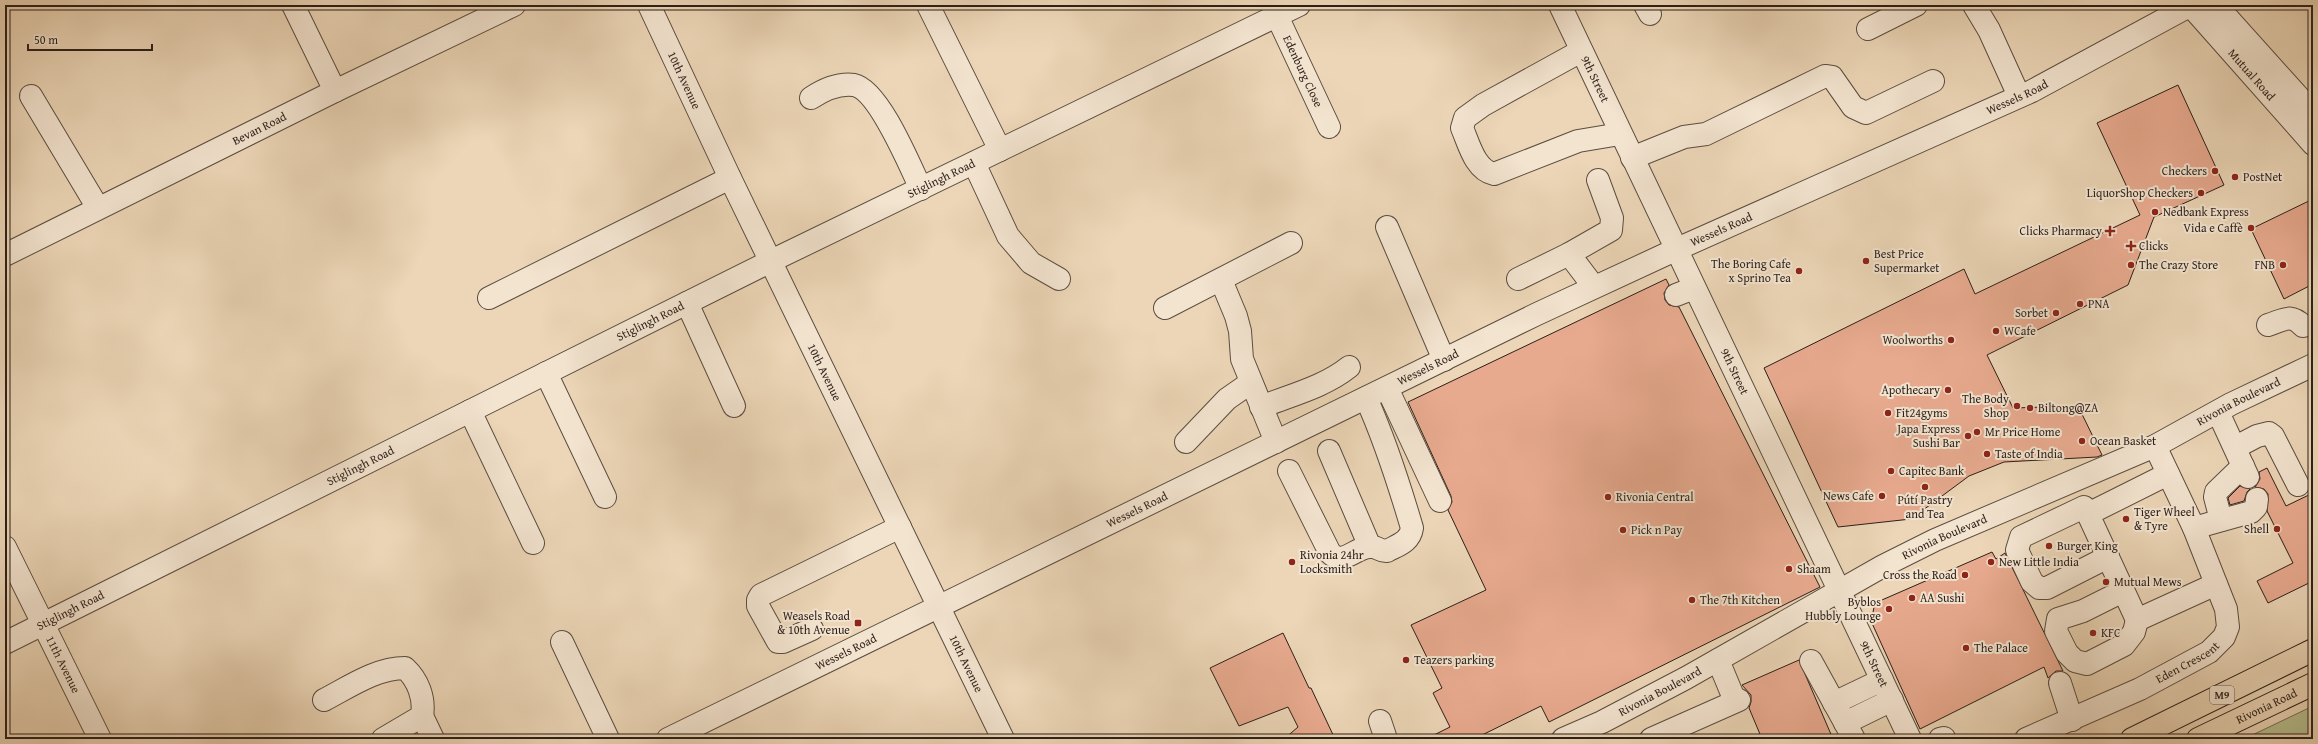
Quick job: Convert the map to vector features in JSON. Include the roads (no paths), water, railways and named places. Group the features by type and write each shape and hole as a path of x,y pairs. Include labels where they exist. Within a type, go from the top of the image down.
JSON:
{"main road":[{"name":"M9","path":"2132,739 2313,650"},
{"name":"Rivonia Road","path":"2198,739 2313,684"}],"street":[{"path":"292,5 335,91"},
{"name":"Bevan Road","path":"5,255 335,91 514,5"},
{"name":"10th Avenue","path":"649,5 730,178 1003,739"},
{"path":"928,5 1000,150"},
{"name":"Stiglingh Road","path":"5,643 771,261 1299,5"},
{"name":"9th Street","path":"1560,5 1675,250 1685,291 1840,591 1910,739"},
{"path":"1868,30 1916,5"},
{"path":"1974,5 1989,30 2019,96"},
{"name":"Wessels Road","path":"668,739 1594,287 2019,96 2191,5"},
{"name":"Mutual Road","path":"2191,5 2313,144"},
{"name":"Mutual Road","path":"2216,5 2313,113"},
{"name":"Edenburg Close","path":"1277,16 1329,128"},
{"path":"1581,51 1483,105 1465,118 1462,128 1478,163 1482,169 1490,173 1498,173 1578,141 1620,134"},
{"path":"1632,158 1684,137 1706,134 1825,76 1832,77 1853,107 1866,113 1933,81"},
{"path":"811,98 824,90 842,86 854,85 861,88 880,108 921,188"},
{"path":"32,96 98,208"},
{"path":"974,163 1008,236 1031,262 1059,279"},
{"path":"489,298 730,178"},
{"path":"1518,279 1569,254 1611,230 1612,218 1598,180"},
{"path":"1387,227 1444,360"},
{"path":"1165,308 1291,243"},
{"path":"1569,254 1594,287"},
{"path":"1221,280 1236,316 1240,330 1242,359 1260,407 1276,442"},
{"path":"687,303 734,406"},
{"path":"2268,325 2290,317 2296,319 2304,326"},
{"name":"Rivonia Boulevard","path":"1564,739 1601,731 1718,660 1840,591 1935,540 2155,446 2218,412 2313,366"},
{"path":"1260,407 1336,377 1349,367"},
{"path":"546,373 605,497"},
{"path":"1186,442 1227,399 1250,382"},
{"path":"1387,388 1440,500"},
{"path":"1289,471 1330,553 1334,557 1340,559 1370,547 1387,551 1407,541 1411,536 1412,528 1409,518 1388,455 1378,447 1361,400"},
{"path":"470,411 533,543"},
{"path":"2218,412 2242,464"},
{"path":"2221,520 2216,492 2242,464 2261,434 2269,433 2273,436 2298,485"},
{"name":"Eden Crescent","path":"2026,739 2140,689 2217,645 2224,637 2228,627 2226,609 2194,528 2155,446"},
{"path":"1328,451 1370,547"},
{"path":"2108,557 2047,588 2039,588 2032,582 2017,550 2021,537 2086,511 2168,474"},
{"path":"2073,481 2137,620"},
{"path":"2194,528 2251,512 2256,507 2257,499"},
{"path":"812,629 783,642 778,642 773,638 758,606 758,600 761,595 900,527"},
{"name":"11th Avenue","path":"5,547 100,739"},
{"path":"2123,591 2083,611 2058,619 2056,631 2067,654 2076,661 2087,664 2114,651 2130,638 2137,620 2216,584"},
{"path":"562,642 608,739"},
{"path":"1651,739 1737,700 1718,660"},
{"path":"1811,662 1849,731 1892,700"},
{"path":"324,700 361,681 392,668 405,668 412,674 421,695 424,705 422,716 432,739"},
{"path":"1834,703 1882,680"},
{"path":"2060,683 2072,720"},
{"path":"383,739 422,716"}],"place":[{"name":"Checkers","path":"2215,171"},
{"name":"PostNet","path":"2235,177"},
{"name":"LiquorShop Checkers","path":"2201,193"},
{"name":"Nedbank Express","path":"2155,212"},
{"name":"Vida e Caffè","path":"2251,228"},
{"name":"Clicks Pharmacy","path":"2110,231"},
{"name":"Clicks","path":"2131,246"},
{"name":"Best Price Supermarket","path":"1866,261"},
{"name":"The Crazy Store","path":"2131,265"},
{"name":"FNB","path":"2283,265"},
{"name":"The Boring Cafe x Sprino Tea","path":"1799,271"},
{"name":"PNA","path":"2080,304"},
{"name":"Sorbet","path":"2056,313"},
{"name":"WCafe","path":"1996,331"},
{"name":"Woolworths","path":"1951,340"},
{"name":"Apothecary","path":"1948,390"},
{"name":"The Body Shop","path":"2017,406"},
{"name":"Biltong@ZA","path":"2030,408"},
{"name":"Fit24gyms","path":"1888,413"},
{"name":"Mr Price Home","path":"1977,432"},
{"name":"Japa Express Sushi Bar","path":"1968,436"},
{"name":"Ocean Basket","path":"2082,441"},
{"name":"Taste of India","path":"1987,454"},
{"name":"Capitec Bank","path":"1891,471"},
{"name":"Pútí Pastry and Tea","path":"1925,487"},
{"name":"News Cafe","path":"1882,496"},
{"name":"Rivonia Central","path":"1608,497"},
{"name":"Tiger Wheel & Tyre","path":"2126,519"},
{"name":"Shell","path":"2277,529"},
{"name":"Pick n Pay","path":"1623,530"},
{"name":"Burger King","path":"2049,546"},
{"name":"Rivonia 24hr Locksmith","path":"1292,562"},
{"name":"New Little India","path":"1991,562"},
{"name":"Shaam","path":"1789,569"},
{"name":"Cross the Road","path":"1965,575"},
{"name":"Mutual Mews","path":"2106,582"},
{"name":"AA Sushi","path":"1912,598"},
{"name":"The 7th Kitchen","path":"1692,600"},
{"name":"Byblos Hubbly Lounge","path":"1889,609"},
{"name":"Weasels Road & 10th Avenue","path":"858,623"},
{"name":"KFC","path":"2093,633"},
{"name":"The Palace","path":"1966,648"},
{"name":"Teazers parking","path":"1406,660"}]}
